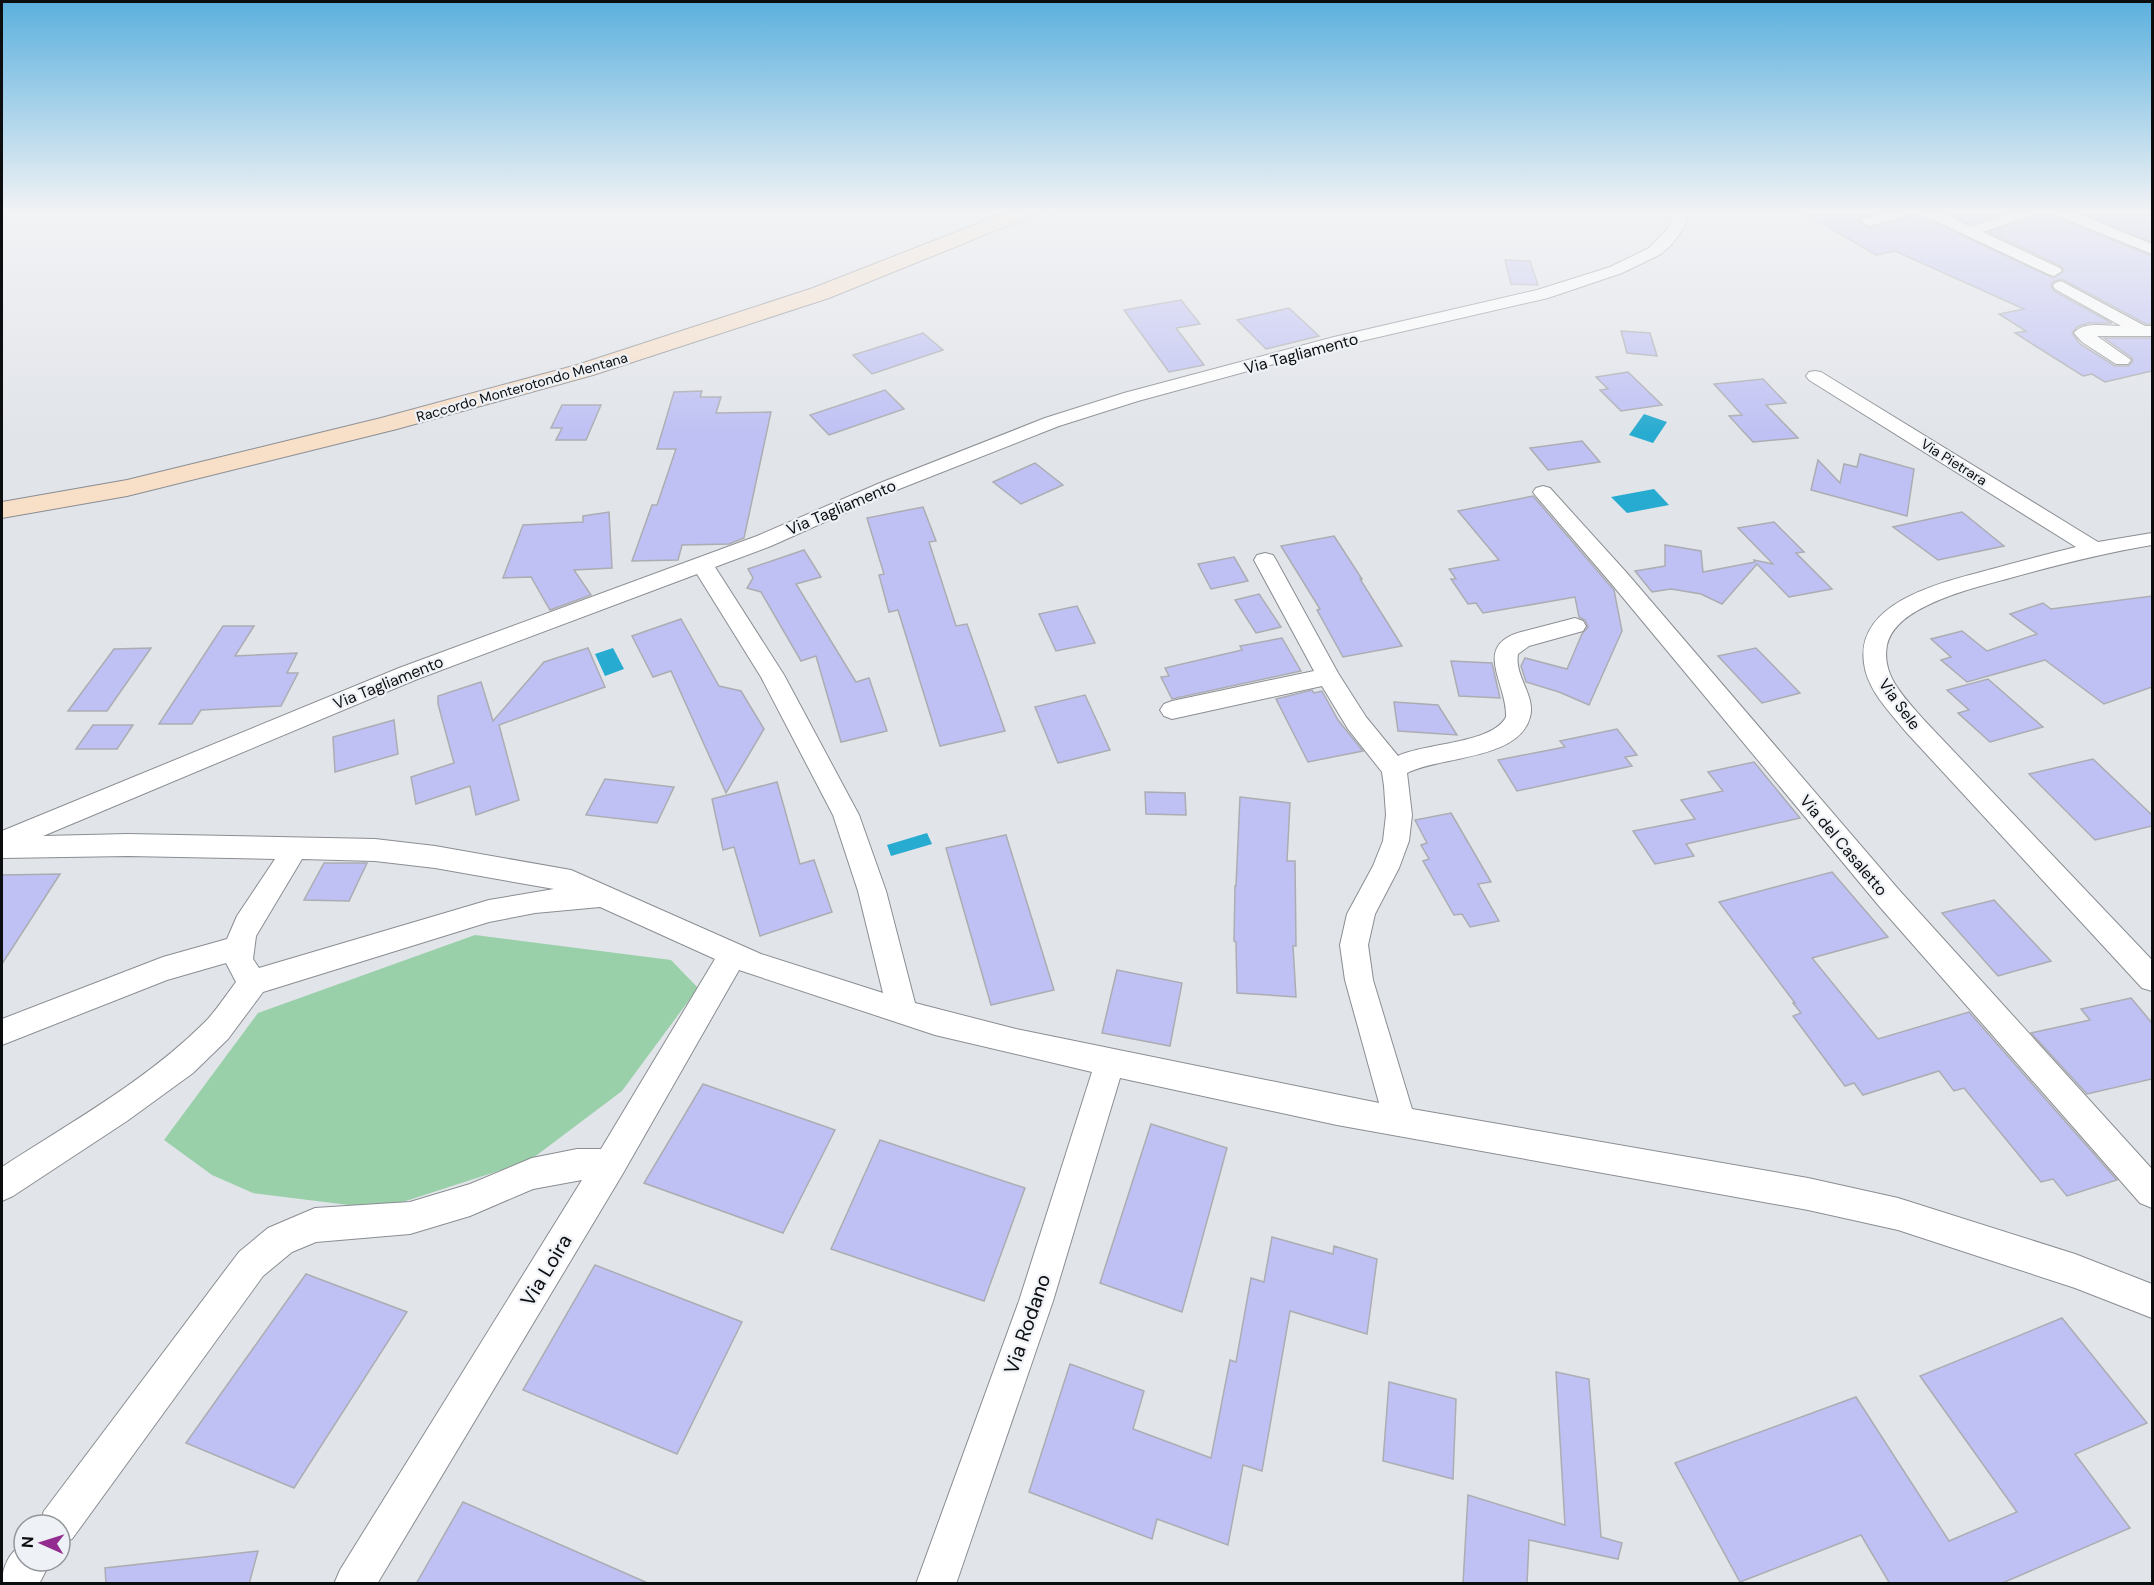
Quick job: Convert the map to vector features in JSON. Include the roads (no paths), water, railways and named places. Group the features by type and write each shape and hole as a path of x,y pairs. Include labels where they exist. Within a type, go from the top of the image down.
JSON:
{"main road":[{"name":"Raccordo Monterotondo Mentana","path":"2,510 127,488 388,424 577,372 841,285"}],"street":[{"name":"Via Tagliamento","path":"2,842 235,743 407,674 764,541 1004,440 1076,413 1340,341 1542,294 1570,285"},
{"path":"2070,285 2147,331"},
{"path":"2122,360 2083,333 2085,331 2147,331"},
{"name":"Via Pietrara","path":"1815,376 2092,548"},
{"name":"Via del Casaletto","path":"1543,492 1618,577 1889,898 2152,1192"},
{"name":"Via Sele","path":"2152,539 2092,548 1947,590 1914,604 1892,618 1885,626 1876,645 1874,660 1885,688 1915,726 2152,979"},
{"path":"1265,560 1328,676 1357,723 1394,770 1400,806 1398,837 1392,855 1360,915 1355,935 1355,950 1361,987 1400,1121"},
{"path":"702,564 772,675 846,815 872,891 903,1011"},
{"path":"1394,770 1415,758 1488,741 1512,729 1517,721 1518,709 1506,663 1507,650 1521,640 1575,626"},
{"path":"1173,710 1328,676"},
{"path":"2,847 128,845 375,850 435,857 571,881 754,964 903,1011 1016,1042 1400,1121 1808,1194 1898,1214 2075,1271 2152,1301"},
{"path":"253,982 242,968 238,948 247,924 278,880 294,847"},
{"path":"2,1185 116,1111 182,1063 217,1030 253,982 489,911 536,902 604,896"},
{"path":"2,1032 163,969 238,948"},
{"name":"Via Loira","path":"354,1584 611,1164 733,955"},
{"name":"Via Rodano","path":"936,1584 1036,1301 1110,1062"},
{"path":"67,1513 251,1264 280,1240 315,1225 410,1218 470,1200 532,1174 577,1165 611,1164"}],"water":[{"path":"1644,414 1667,422 1653,443 1629,435"},
{"path":"1654,489 1669,505 1627,513 1611,497"},
{"path":"613,648 624,669 605,676 595,654"},
{"path":"927,833 932,844 891,856 887,845"}]}
